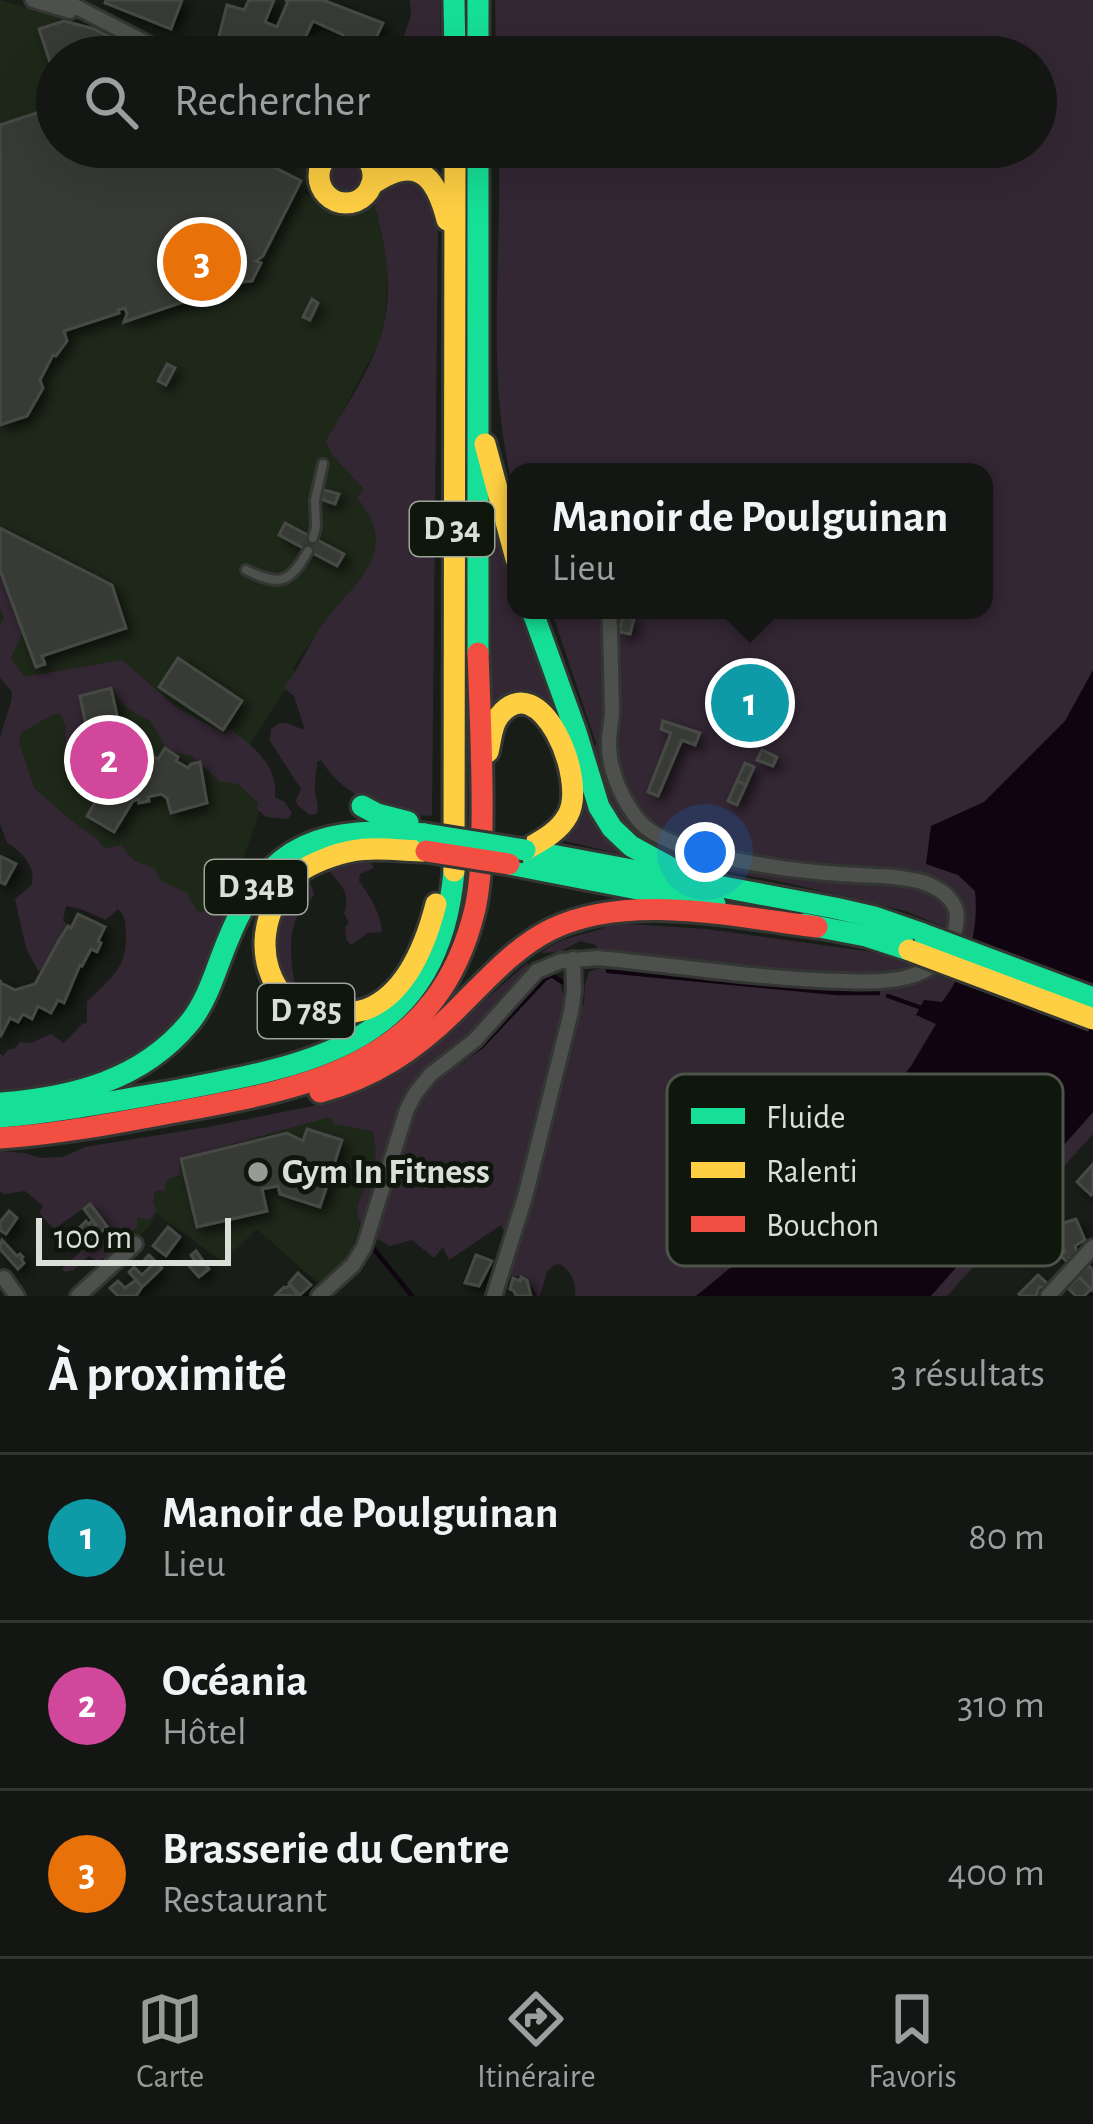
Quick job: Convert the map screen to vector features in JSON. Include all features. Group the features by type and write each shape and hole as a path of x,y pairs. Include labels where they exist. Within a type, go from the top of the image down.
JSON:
{"main road":[{"path":"454,0 458,36"},
{"path":"467,36 478,0"},
{"path":"318,168 326,194 347,203 362,197 386,173 419,170 433,180 444,202 455,261"},
{"path":"370,168 371,185"},
{"name":"D 34","path":"0,1117 99,1106 298,1064 338,1049 386,1020 418,984 442,938 454,874 455,168"},
{"name":"D 34","path":"0,1138 81,1130 314,1082 395,1041 426,1011 456,964 474,912 482,846 478,168"},
{"path":"478,419 507,526"},
{"name":"D 785","path":"535,619 594,795 605,818 638,851 701,881 862,913 916,942 1093,1018"},
{"path":"482,776 502,712 526,704 549,718 566,757 574,792 572,806 554,833 517,857"},
{"name":"D 785","path":"455,797 430,927 397,986 376,1004 343,1016 311,1013 282,994 266,967 262,937 272,905 292,877 311,863 345,852 426,838 517,857 818,927 916,942 1093,998"},
{"path":"362,806 426,838 467,840 517,857 701,881"},
{"name":"D 34B","path":"0,1103 103,1086 133,1072 160,1051 203,1002 233,927 254,890 271,867 293,850 316,838 369,830 426,838"},
{"path":"224,1103 281,1101 344,1087 375,1074 422,1043 512,955 569,922 647,910 818,927"}],"street":[{"path":"33,0 98,19"},
{"path":"63,0 132,36"},
{"path":"319,1296 353,1265 364,1247 407,1108 422,1083 475,1040 537,970 574,959 598,958 825,981 898,980 920,973 949,947 957,922 955,909 939,889 919,881 806,871 740,859 670,842 647,829 629,807 612,766 609,619"},
{"path":"494,1296 530,1181 565,1035 574,992 574,959"},
{"path":"78,1296 135,1244"},
{"path":"1048,1296 1093,1247"},
{"path":"4,1283 17,1296"}],"lane":[{"path":"313,538 323,464"},
{"path":"246,570 264,579 284,579 295,573 308,550"}],"shaded area":[{"path":"0,0 109,36 36,36 36,168 307,168 310,179 305,193 337,211 359,212 374,203 388,272 378,344 327,442 332,455 364,489 357,498 376,527 376,554 293,668 295,674 243,755 269,783 213,936 0,794 0,745 20,691 0,670"},
{"path":"410,0 440,0 441,36 404,36 411,16"},
{"path":"495,0 1093,0 1093,909 972,1074 667,1074 667,1266 831,1266 809,1296 575,1296 572,1278 560,1264 547,1272 537,1296 526,1277 505,1275 514,1252 501,1225 449,1260 443,1247 434,1258 412,1240 390,1246 373,1236 358,1218 376,1156 373,1131 334,1124 330,1117 179,1159 180,1175 167,1179 164,1191 155,1190 157,1210 149,1220 137,1217 137,1227 130,1233 114,1229 121,1254 107,1263 89,1256 65,1272 62,1269 109,1225 90,1204 54,1229 39,1213 43,1206 25,1191 0,1191 0,1151 63,1157 85,1147 328,1103 363,1090 387,1080 428,1051 527,963 526,976 505,999 517,1004 538,978 549,976 561,984 564,998 584,1005 589,972 605,966 596,945 580,941 559,952 541,953 569,938 613,923 706,929 866,951 950,980 974,939 905,911 683,863 642,846 609,809 591,756 596,743 554,619 993,619 993,463 508,463 500,412 499,168 1057,168 1057,36 496,36","holes":["453,1050 466,1061 435,1079 423,1096 413,1088 423,1072"]},
{"path":"331,168 364,169 364,183 354,193 340,193 330,183"},
{"path":"392,177 423,177 438,213 432,816 369,802 342,784 321,760 315,784 317,814 310,815 297,805 301,789 270,741 271,729 284,723 305,730 294,696 284,688 375,550 370,517 357,498 364,489 332,455 326,441 368,367 384,324 387,272 374,203"},
{"path":"492,488 507,537 507,619 533,619 629,856 559,837 571,822 548,707 488,715"},
{"path":"0,572 22,633 11,658 24,677 122,660 176,707 225,734 230,729 248,743 273,775 275,797 292,813 288,819 266,817 238,784 219,781 192,756 173,752 150,720 128,708 112,687 80,696 95,781 82,781 74,769 61,715 53,714 21,733 19,742 34,788 105,849 121,845 133,860 155,869 161,881 187,893 197,911 202,912 210,901 207,867 215,861 240,859 251,879 224,919 190,1005 148,1052 89,1084 0,1093 0,1054 20,1042 31,1043 51,1034 64,1043 87,1023 87,1002 120,965 126,936 118,909 105,920 66,906 63,921 67,924 41,970 26,948 15,899 31,886 32,873 23,855 7,843 0,824 0,737 12,692 0,678 4,618"},
{"path":"1093,670 1093,1112 1063,1146 1063,1074 905,1074 936,1024 916,1015 924,1000 942,1002 951,989 970,949 975,921 975,891 958,875 926,864 931,826 984,802 1065,721"},
{"path":"368,859 374,868 360,874 359,881 374,905 382,932 368,933 351,945 346,939 349,923 342,886 330,872 309,879 314,894 297,917 292,936 295,986 291,991 275,966 268,943 280,901 317,871"},
{"path":"1093,1057 1093,1134 1063,1167 1063,1091"},
{"path":"396,1104 348,1262 322,1287 257,1229 223,1262 157,1214 127,1248 62,1169 333,1111"},
{"path":"733,1266 957,1266 931,1296 696,1296"},
{"path":"908,1266 974,1266 947,1296 881,1296"}],"building":[{"path":"106,0 182,0 171,29"},
{"path":"249,0 274,0 265,22 277,27 285,0 323,0 383,23 377,36 343,36 313,21 306,36 219,36 227,5 244,10"},
{"path":"64,21 108,36 41,36 39,29"},
{"path":"36,113 36,168 276,168 301,181 263,256 256,261 261,263 252,281 124,322 125,308 64,331 67,341 53,355 40,380 43,388 27,416 0,425 0,125"},
{"path":"312,299 318,303 310,320 303,317"},
{"path":"167,364 175,368 166,385 158,381"},
{"path":"324,490 339,494 335,504 321,499"},
{"path":"285,523 344,554 337,566 279,535"},
{"path":"0,528 112,585 126,628 42,656 45,664 36,667 0,570"},
{"path":"622,619 634,619 630,634 619,632"},
{"path":"178,658 242,701 223,730 159,687"},
{"path":"758,680 767,687 760,719 755,733 746,733 730,724 730,716 744,686 753,688"},
{"path":"111,688 131,779 142,777 165,748 188,768 200,762 207,803 171,813 161,794 148,797 149,801 139,803 139,799 114,832 87,816 104,788 98,784 80,696"},
{"path":"663,721 700,733 695,745 682,740 658,796 648,792 671,733 661,729"},
{"path":"762,750 777,757 773,766 757,760"},
{"path":"745,763 754,767 746,785 737,781"},
{"path":"737,781 746,785 737,805 728,801"},
{"path":"0,856 16,864 5,884 0,882"},
{"path":"78,914 105,927 97,952 91,949 80,965 64,1003 58,1000 51,1013 38,1006 32,1019 23,1014 18,1022 10,1018 0,1037 0,980 15,990 35,984"},
{"name":"Gym In Fitness","path":"307,1129 342,1140 320,1207 280,1194 278,1186 262,1189 267,1211 197,1227 181,1159 287,1133 303,1141"},
{"path":"1093,1164 1093,1192 1091,1195 1077,1182"},
{"path":"90,1204 107,1226 98,1235 84,1209"},
{"path":"9,1211 17,1218 6,1234 0,1222"},
{"path":"1076,1219 1085,1240 1075,1246 1078,1255 1070,1265 1063,1258 1063,1223"},
{"path":"93,1220 92,1230 98,1235 87,1247 77,1237 83,1230 80,1227"},
{"path":"168,1227 180,1237 166,1256 153,1246"},
{"path":"2,1240 23,1257 18,1269 0,1249"},
{"path":"196,1251 209,1269 199,1277 189,1266"},
{"path":"149,1255 162,1268 142,1287 129,1272 134,1267 142,1275 151,1266 145,1259"},
{"path":"476,1255 492,1261 479,1286 465,1283"},
{"path":"1089,1266 1093,1270 1093,1291 1077,1275"},
{"path":"298,1273 311,1285 300,1295 289,1283"},
{"path":"1038,1275 1048,1284 1039,1287 1036,1296 1021,1296 1019,1294"},
{"path":"521,1277 527,1280 531,1296 516,1296 510,1289 513,1278 520,1281"},
{"path":"1079,1277 1091,1289 1084,1296 1068,1288"},
{"path":"136,1280 142,1287 136,1296 118,1296 110,1288 118,1281 125,1288"},
{"path":"290,1285 299,1296 276,1295 284,1287"}],"waterway":[{"path":"608,971 878,993"},
{"path":"448,1069 481,1047 545,979 552,975 562,982"},
{"path":"888,996 922,1008"},
{"path":"373,1248 412,1296"}],"traffic: fast":[{"path":"454,0 455,36"},
{"path":"478,0 478,36"},
{"path":"478,168 478,653"},
{"path":"535,619 599,807 631,846 673,869"},
{"path":"362,806 408,822"},
{"path":"2,1103 55,1096 105,1082 171,1042 202,1003 244,906 262,880 304,846 357,833 425,834"},
{"path":"425,834 525,850"},
{"path":"525,850 835,908 923,934"},
{"path":"509,864 715,904"},
{"path":"0,1117 226,1081 321,1055 362,1035 396,1009 424,974 443,929 454,871"},
{"path":"804,924 909,950"},
{"path":"923,934 1093,998"}],"traffic: slow":[{"path":"321,168 321,186 327,195 346,203 365,195 373,176"},
{"path":"371,168 373,176"},
{"path":"454,871 455,168"},
{"path":"371,185 400,171 421,173 436,190 447,220"},
{"path":"485,444 507,526"},
{"path":"488,752 496,720 514,704 529,705 544,715 566,754 572,798 568,815 555,831 525,850"},
{"path":"426,851 361,850 301,871 277,899 266,934 265,952 276,986 293,1005 312,1014 367,1009 404,979 427,935 436,904"},
{"path":"909,950 1093,1019"}],"traffic: jam":[{"path":"0,1138 231,1102 323,1077 365,1058 401,1033 433,1001 458,960 480,878 478,653"},
{"path":"426,851 509,864"},
{"path":"320,1092 358,1079 408,1051 524,946 582,918 648,909 683,910 817,927"}],"place":[{"name":"Brasserie du Centre","path":"202,262"},
{"name":"Manoir de Poulguinan","path":"750,703"},
{"name":"Océania","path":"109,760"},
{"name":"Gym In Fitness","path":"258,1172"}]}
